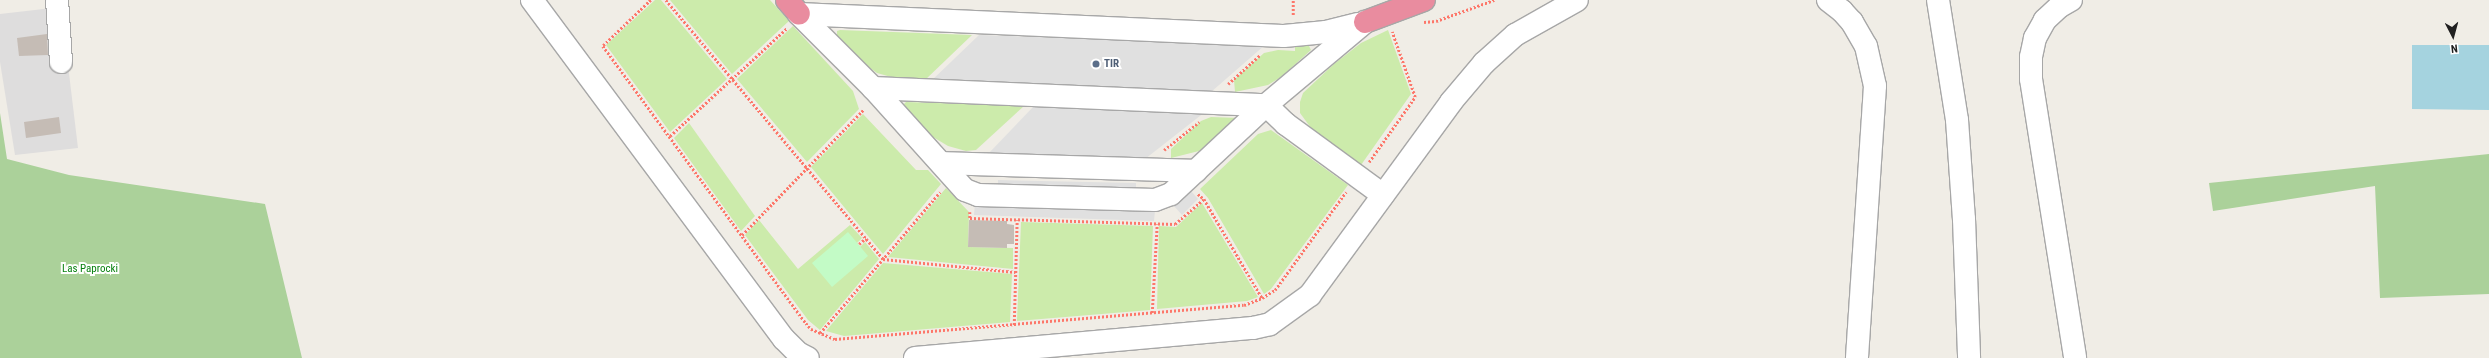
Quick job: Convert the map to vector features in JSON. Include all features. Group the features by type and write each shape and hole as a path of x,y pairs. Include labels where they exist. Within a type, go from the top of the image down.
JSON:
{"highway":[{"path":"1365,22 1424,0"}],"street":[{"path":"57,0 61,62"},
{"path":"532,0 784,339 798,353 808,358"},
{"path":"915,358 1231,330 1270,324 1310,295 1451,102 1484,63 1515,35 1577,0"},
{"path":"1828,0 1842,11 1866,46 1875,86 1857,358"},
{"path":"1938,0 1957,120 1964,219 1969,358"},
{"path":"2071,0 2060,6 2046,20 2035,38 2031,57 2031,79 2075,358"},
{"path":"791,14 1284,36 1326,32 1365,22"},
{"path":"791,14 872,88 966,190 978,195 1155,200 1171,194 1197,179 1266,105 1365,22"},
{"path":"872,88 1266,105 1286,124 1383,195"},
{"path":"942,163 1162,170 1197,179"}],"path":[{"path":"651,0 603,46 806,323 820,334 835,339 852,339 1244,305 1269,295 1275,290 1348,190"},
{"path":"666,0 883,259 1015,272"},
{"path":"1422,22 1436,21 1494,0"},
{"path":"670,136 732,79 791,14"},
{"path":"1367,164 1415,97 1390,27"},
{"path":"1227,103 1228,84 1232,78 1262,53"},
{"path":"742,235 864,109"},
{"path":"1162,170 1163,152 1204,117"},
{"path":"1197,179 1198,194 1204,199"},
{"path":"820,334 942,190"},
{"path":"1014,325 1017,220"},
{"path":"1152,313 1157,224"},
{"path":"859,244 866,238"}],"shaded area":[{"path":"61,7 78,148 15,155 0,62 0,14"},
{"name":"TIR","path":"979,35 1265,45 1211,92 929,83"},
{"path":"1034,106 1205,112 1145,159 988,154"},
{"path":"998,180 1136,183 1136,195 998,191"},
{"path":"1191,191 1198,199 1182,215 1174,206"},
{"path":"975,204 1155,210 1154,221 974,215"}],"green space":[{"path":"655,0 661,0 727,79 670,132 606,45"},
{"path":"670,0 770,0 789,21 732,74"},
{"path":"793,26 853,91 859,109 807,162 737,79"},
{"path":"1388,30 1411,94 1361,165 1311,128 1300,113 1300,102 1303,93 1334,64 1361,43"},
{"path":"837,31 972,35 924,81 902,80 877,73 866,65 837,36"},
{"path":"1295,46 1309,46 1311,50 1281,77 1268,85 1235,92 1234,80 1264,53 1278,50 1295,51"},
{"path":"906,102 1024,106 976,150 966,151 948,146 933,137 903,105"},
{"name":"Las Paprocki","path":"0,113 7,159 69,175 265,204 302,358 0,358"},
{"path":"863,114 916,170 928,170 941,184 883,254 811,167"},
{"path":"1211,117 1239,118 1208,146 1199,151 1171,158 1171,149 1201,121"},
{"path":"689,123 755,216 741,231 674,138"},
{"path":"1271,130 1348,185 1271,289 1264,294 1208,198 1200,189 1258,134"},
{"path":"2489,154 2489,294 2380,298 2375,186 2213,211 2209,183"},
{"path":"946,188 969,212 968,247 1013,248 1013,269 888,257"},
{"path":"1202,203 1258,297 1247,301 1157,309 1159,226 1176,227"},
{"path":"759,220 798,269 850,225 862,238 857,243 860,247 865,242 879,259 820,330 808,320 745,235"},
{"path":"1021,222 1153,226 1150,310 1017,321"},
{"path":"848,232 868,256 832,287 812,263"},
{"path":"883,263 1012,274 1010,322 844,336 826,331"}],"water":[{"path":"2412,45 2489,45 2489,110 2412,109"}],"building":[{"path":"47,34 48,55 19,56 17,38"},
{"path":"59,117 61,133 26,138 24,122"},
{"path":"969,220 1007,221 1007,224 1014,225 1014,244 1007,244 1007,248 968,247"}],"place":[{"name":"TIR","path":"1096,64"}]}
